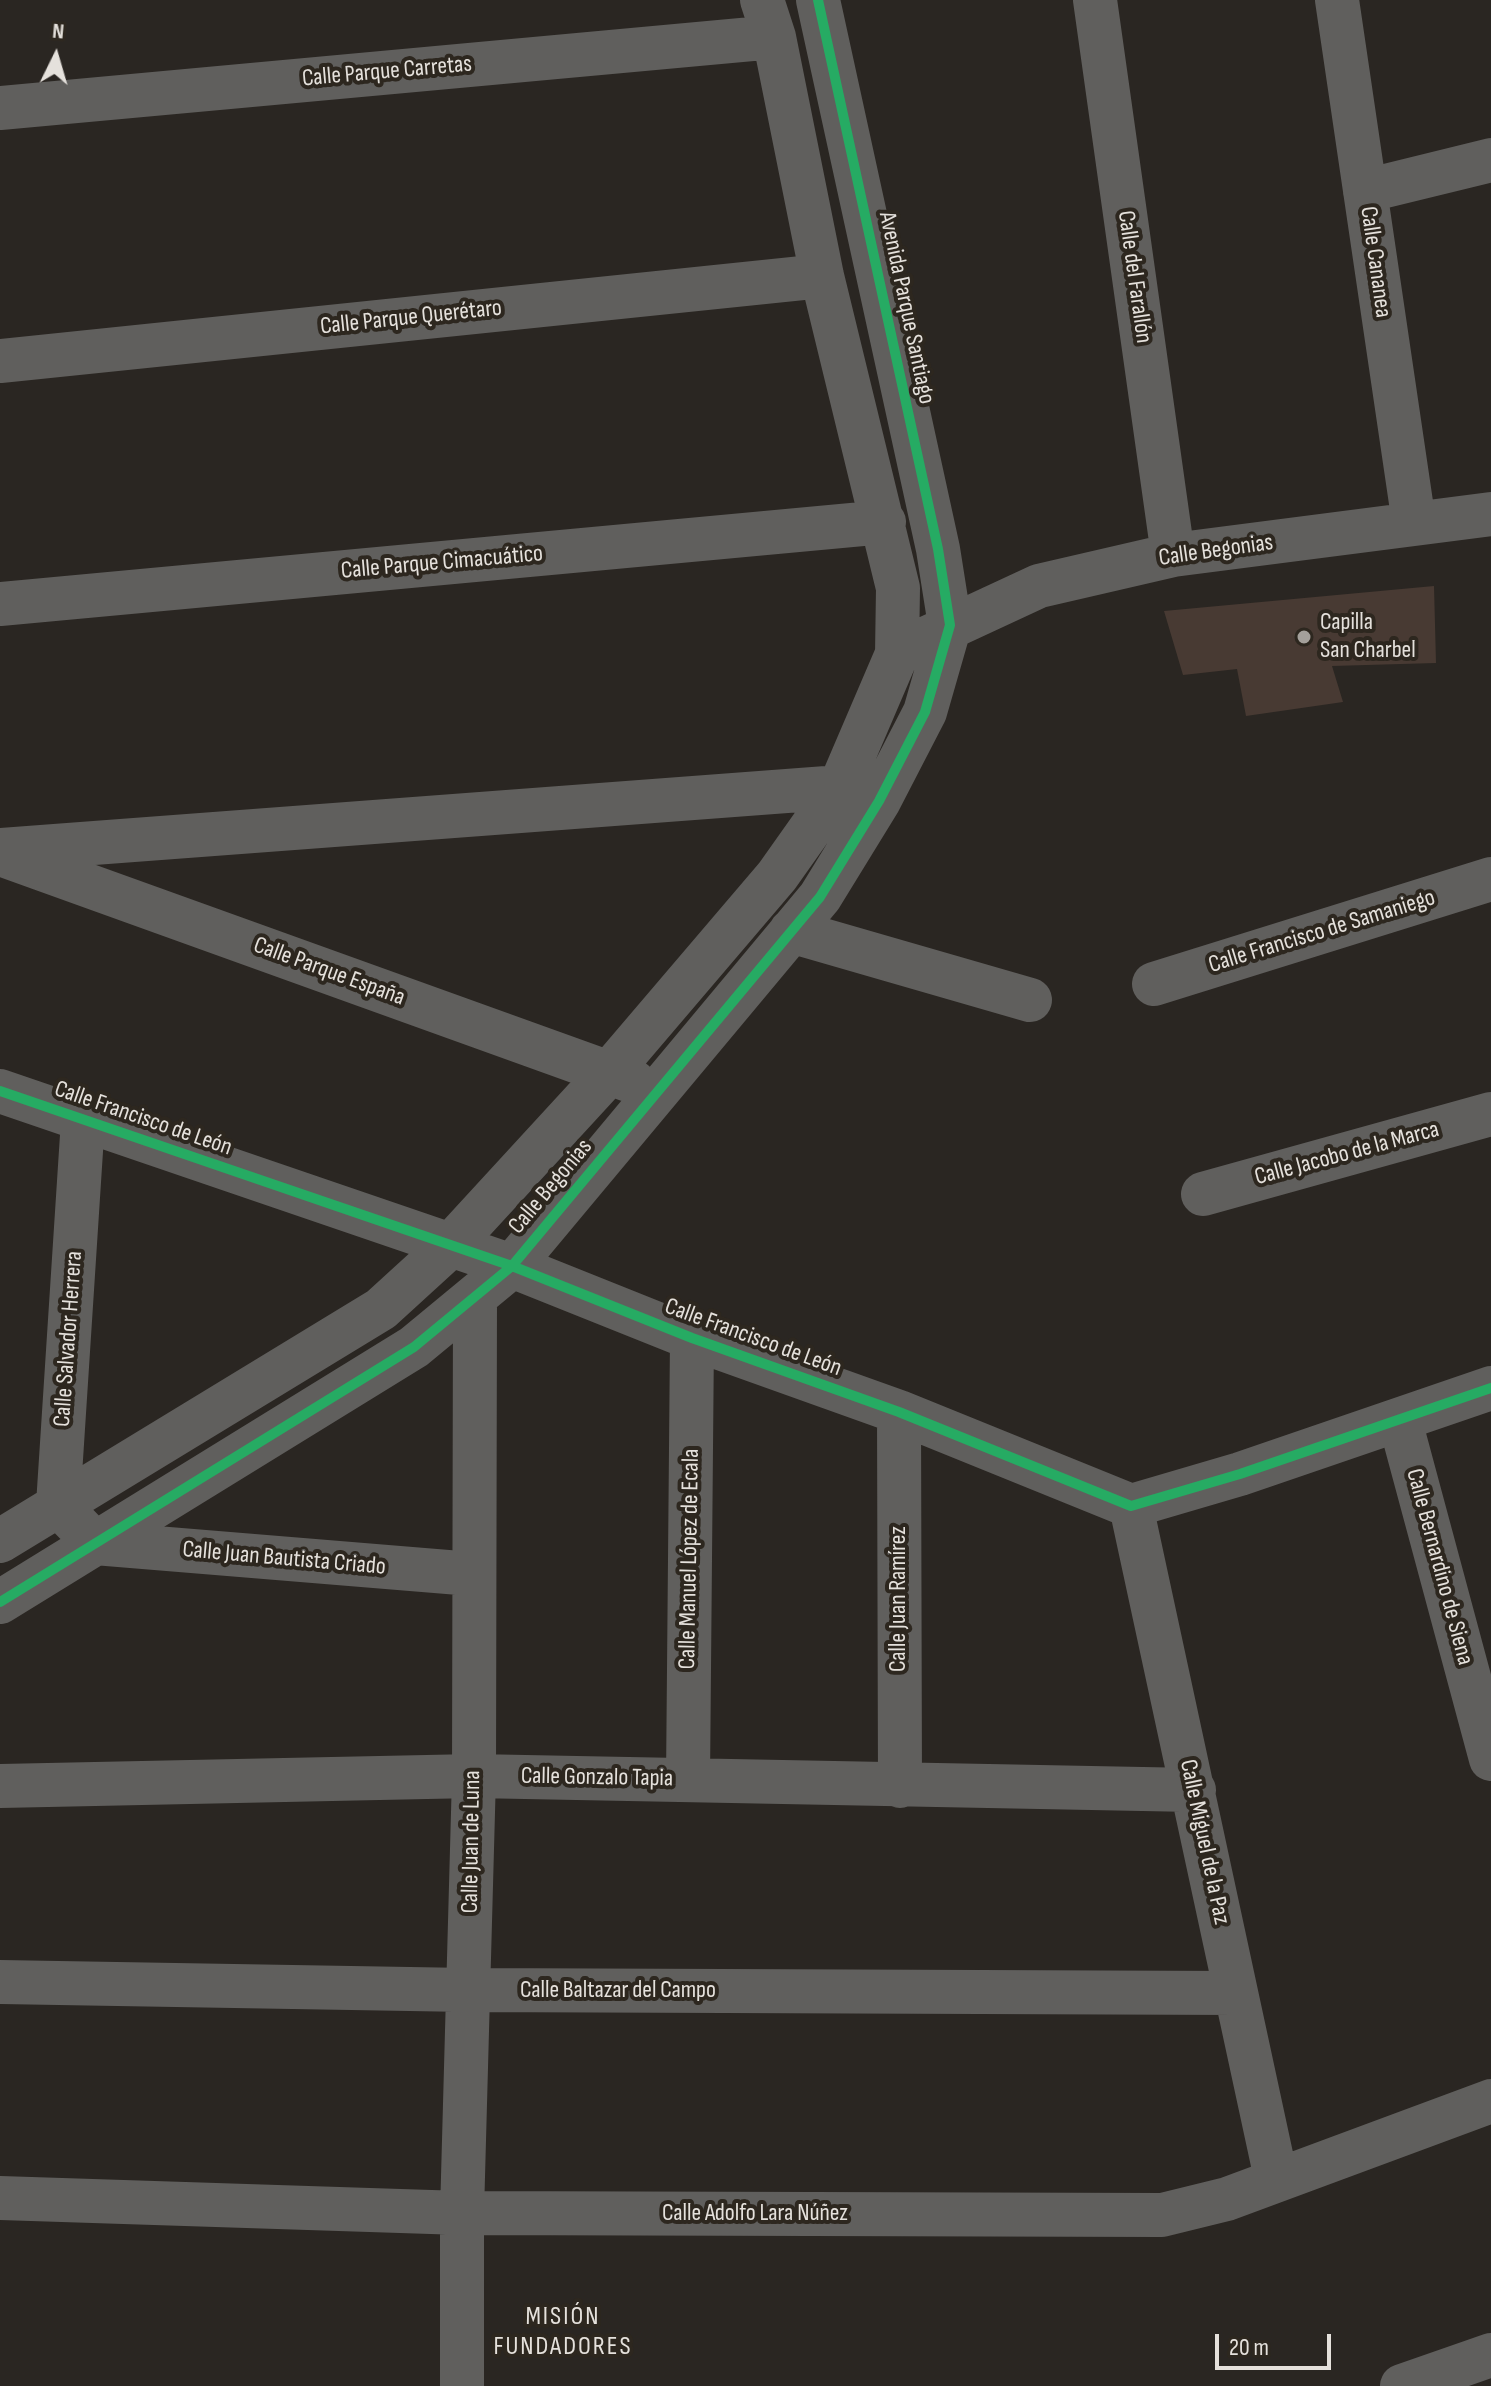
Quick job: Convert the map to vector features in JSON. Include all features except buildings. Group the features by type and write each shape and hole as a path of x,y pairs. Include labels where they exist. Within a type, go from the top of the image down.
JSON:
{"street":[{"name":"Avenida Parque Santiago","path":"818,0 938,549 950,625"},
{"name":"Calle del Farallón","path":"1095,0 1173,555"},
{"name":"Calle Cananea","path":"1337,0 1414,523"},
{"path":"768,18 822,276 898,588 897,654"},
{"name":"Calle Parque Carretas","path":"0,108 768,18"},
{"path":"1365,191 1491,160"},
{"name":"Calle Parque Querétaro","path":"0,361 822,276"},
{"name":"Calle Begonias","path":"0,1541 381,1309 450,1246 609,1073 777,876 840,787 897,654 950,625 1039,586 1173,555 1491,514"},
{"name":"Calle Parque Cimacuático","path":"0,604 884,522"},
{"name":"Calle Begonias","path":"0,1602 414,1347 512,1266 820,897 879,801 925,712 950,625"},
{"path":"0,852 840,787"},
{"name":"Calle Parque España","path":"0,852 658,1091"},
{"name":"Calle Francisco de Samaniego","path":"1154,984 1491,879"},
{"path":"791,931 1030,1000"},
{"name":"Calle Francisco de León","path":"0,1091 512,1266 692,1338 899,1412 1131,1506"},
{"name":"Calle Jacobo de la Marca","path":"1203,1194 1491,1114"},
{"name":"Calle Salvador Herrera","path":"58,1505 83,1120"},
{"name":"Calle Juan de Luna","path":"462,2386 462,2213 474,1776 472,1574 475,1298"},
{"name":"Calle Manuel López de Ecala","path":"688,1779 692,1338"},
{"path":"1131,1506 1240,1474 1491,1388"},
{"name":"Calle Juan Ramírez","path":"899,1412 900,1786"},
{"name":"Calle Bernardino de Siena","path":"1400,1421 1491,1759"},
{"path":"58,1505 95,1543"},
{"name":"Calle Miguel de la Paz","path":"1131,1506 1276,2178"},
{"name":"Calle Juan Bautista Criado","path":"95,1543 472,1574"},
{"name":"Calle Gonzalo Tapia","path":"0,1786 474,1776 1194,1790"},
{"name":"Calle Baltazar del Campo","path":"0,1982 468,1990 1236,1993"},
{"name":"Calle Adolfo Lara Núñez","path":"0,2198 462,2213 1162,2215 1227,2199 1276,2178 1491,2101"},
{"path":"1402,2386 1491,2355"}],"cycle path":[{"path":"0,1602 414,1347 512,1266 820,897 879,801 925,712 950,625 938,549 818,0"},
{"path":"0,1091 512,1266 692,1338 899,1412 1131,1506 1240,1474 1491,1388"}],"place":[{"name":"Capilla San Charbel","path":"1304,637"}],"district":[{"name":"MISIÓN FUNDADORES","path":"563,2332"}]}
